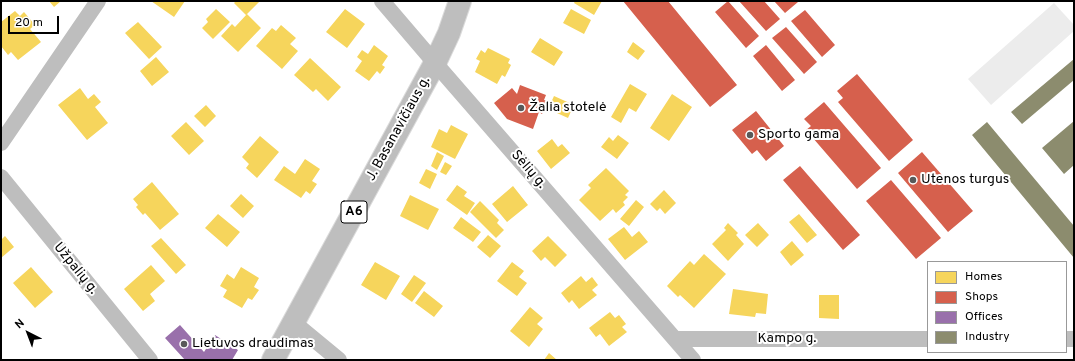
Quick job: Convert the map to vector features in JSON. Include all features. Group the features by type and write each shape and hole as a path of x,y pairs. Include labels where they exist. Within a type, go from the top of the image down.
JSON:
{"main road":[{"name":"J. Basanavičiaus g.","path":"273,360 435,63 449,33 460,1"}],"street":[{"path":"1,143 98,1"},
{"name":"Sėlių g.","path":"382,1 675,339"},
{"name":"Užpalių g.","path":"1,177 150,360"},
{"path":"293,322 339,360"},
{"path":"675,339 693,360"},
{"name":"Kampo g.","path":"675,339 927,339"}],"shaded area":[{"path":"1054,3 1074,25 1074,31 991,105 968,79"}],"building: Homes":[{"path":"49,1 61,1 54,7"},
{"path":"151,1 185,1 174,17"},
{"path":"236,1 260,1 246,15 234,3"},
{"path":"575,1 602,1 594,15 574,3"},
{"path":"216,9 230,22 213,39 202,28 208,22 206,19"},
{"path":"345,9 365,24 347,48 326,32"},
{"path":"571,9 591,20 584,34 563,23"},
{"path":"15,11 20,16 24,12 35,25 30,29 41,42 18,60 11,52 8,55 1,46 1,22"},
{"path":"247,14 261,28 238,52 221,36 232,24 235,27"},
{"path":"138,22 162,47 149,59 125,33"},
{"path":"281,25 296,38 290,44 298,51 282,69 256,46 272,28 276,31"},
{"path":"540,38 563,52 554,66 531,52"},
{"path":"633,42 645,51 638,60 627,52"},
{"path":"374,45 388,56 382,65 385,67 380,74 377,71 369,81 355,71 362,61 357,57 362,50 368,54"},
{"path":"488,48 510,59 508,63 511,65 505,77 502,75 497,84 475,72 480,61 476,59 481,50 485,53"},
{"path":"156,57 169,72 152,86 140,71"},
{"path":"310,58 341,87 328,101 316,89 313,92 294,75"},
{"path":"630,84 647,94 636,112 629,108 621,123 611,117"},
{"path":"80,88 88,99 94,94 101,102 95,107 108,123 87,140 58,105"},
{"path":"672,94 692,107 669,141 650,128"},
{"path":"554,96 574,105 568,118 548,109"},
{"path":"206,105 216,116 205,127 194,116"},
{"path":"186,122 204,141 189,155 171,136"},
{"path":"451,125 468,134 455,159 431,147 439,129 447,133"},
{"path":"618,135 629,143 617,159 601,147 609,137 613,141"},
{"path":"260,136 279,152 257,178 246,168 249,164 242,157"},
{"path":"552,139 558,147 562,144 570,153 551,169 537,151"},
{"path":"437,152 444,156 437,170 431,166"},
{"path":"305,159 320,169 312,181 317,184 310,194 306,191 301,198 274,180 284,166 295,174"},
{"path":"445,162 452,166 446,175 440,172"},
{"path":"606,168 629,191 625,195 628,197 623,202 625,205 616,213 613,209 600,221 579,200 591,188 588,185"},
{"path":"426,169 437,174 430,189 419,183"},
{"path":"152,182 179,214 160,230 145,213 143,215 136,207 138,205 133,199"},
{"path":"457,185 467,192 464,196 475,203 467,215 446,200"},
{"path":"513,186 528,205 507,222 492,204"},
{"path":"664,190 676,203 665,214 660,208 657,211 650,204"},
{"path":"241,194 254,206 243,218 230,206"},
{"path":"410,195 439,209 428,230 400,216"},
{"path":"636,200 644,207 629,226 620,219"},
{"path":"480,201 499,220 497,223 504,230 496,238 470,212"},
{"path":"218,214 240,232 227,247 205,228"},
{"path":"799,214 817,235 807,243 789,222"},
{"path":"461,217 481,232 473,242 453,228"},
{"path":"728,223 738,233 736,235 744,244 728,261 712,244 726,230 724,228"},
{"path":"758,223 769,235 757,247 745,235"},
{"path":"624,227 632,237 639,231 648,242 625,260 608,239"},
{"path":"488,235 501,246 490,258 477,247"},
{"path":"5,236 14,247 1,258 1,240"},
{"path":"548,236 567,255 555,267 545,257 541,261 532,251"},
{"path":"161,238 186,265 176,274 151,246"},
{"path":"792,241 804,255 791,266 780,252"},
{"path":"704,254 726,274 694,308 680,295 678,297 667,286 690,261 694,265"},
{"path":"375,262 400,276 386,300 361,285"},
{"path":"512,262 524,271 519,277 527,283 517,296 497,281"},
{"path":"151,265 165,281 150,294 155,301 143,311 124,289"},
{"path":"31,267 53,292 35,308 13,283"},
{"path":"241,267 259,278 254,287 259,290 252,300 248,298 242,308 223,297 227,290 220,286 227,274 234,279"},
{"path":"414,275 426,283 412,302 401,294"},
{"path":"581,276 586,282 592,277 598,285 592,290 597,295 579,309 572,300 569,303 561,293"},
{"path":"733,289 768,294 766,314 756,313 755,317 729,314"},
{"path":"424,291 443,306 434,317 415,303"},
{"path":"819,295 839,295 839,319 819,318"},
{"path":"530,307 543,318 537,324 543,329 529,347 510,331"},
{"path":"610,312 615,318 619,315 626,324 622,327 627,332 609,346 600,334 596,337 589,328"},
{"path":"549,353 557,360 544,360"}],"building: Shops":[{"path":"623,1 668,1 737,85 710,107"},
{"path":"728,1 759,36 746,48 715,12"},
{"path":"739,1 764,1 780,19 766,31"},
{"path":"774,1 797,1 798,2 785,13"},
{"path":"805,10 835,45 822,57 791,21"},
{"path":"786,27 817,62 804,74 772,38"},
{"path":"766,45 795,80 782,91 753,56"},
{"path":"857,74 913,140 889,161 838,102 843,98 837,91"},
{"name":"Žalia stotelė","path":"520,85 546,95 544,100 547,101 542,114 539,112 533,129 507,119 494,103 512,88 517,94"},
{"path":"824,102 881,168 857,189 806,130 811,126 804,119"},
{"path":"756,111 784,146 766,161 757,150 752,154 732,130"},
{"path":"922,152 973,211 948,232 898,173"},
{"path":"800,166 860,235 843,250 783,180"},
{"path":"891,180 941,238 916,259 866,201"}],"building: Offices":[{"name":"Lietuvos draudimas","path":"180,325 204,352 215,335 238,350 232,360 185,360 165,338"}],"building: Industry":[{"path":"1074,59 1074,80 1022,124 1011,112"},
{"path":"1074,121 1074,165 1064,174 1042,148"},
{"path":"987,122 1074,226 1074,258 972,135"}],"place":[{"name":"Žalia stotelė","path":"521,108"},
{"name":"Sporto gama","path":"750,135"},
{"name":"Utenos turgus","path":"913,180"},
{"name":"Lietuvos draudimas","path":"184,344"}]}
